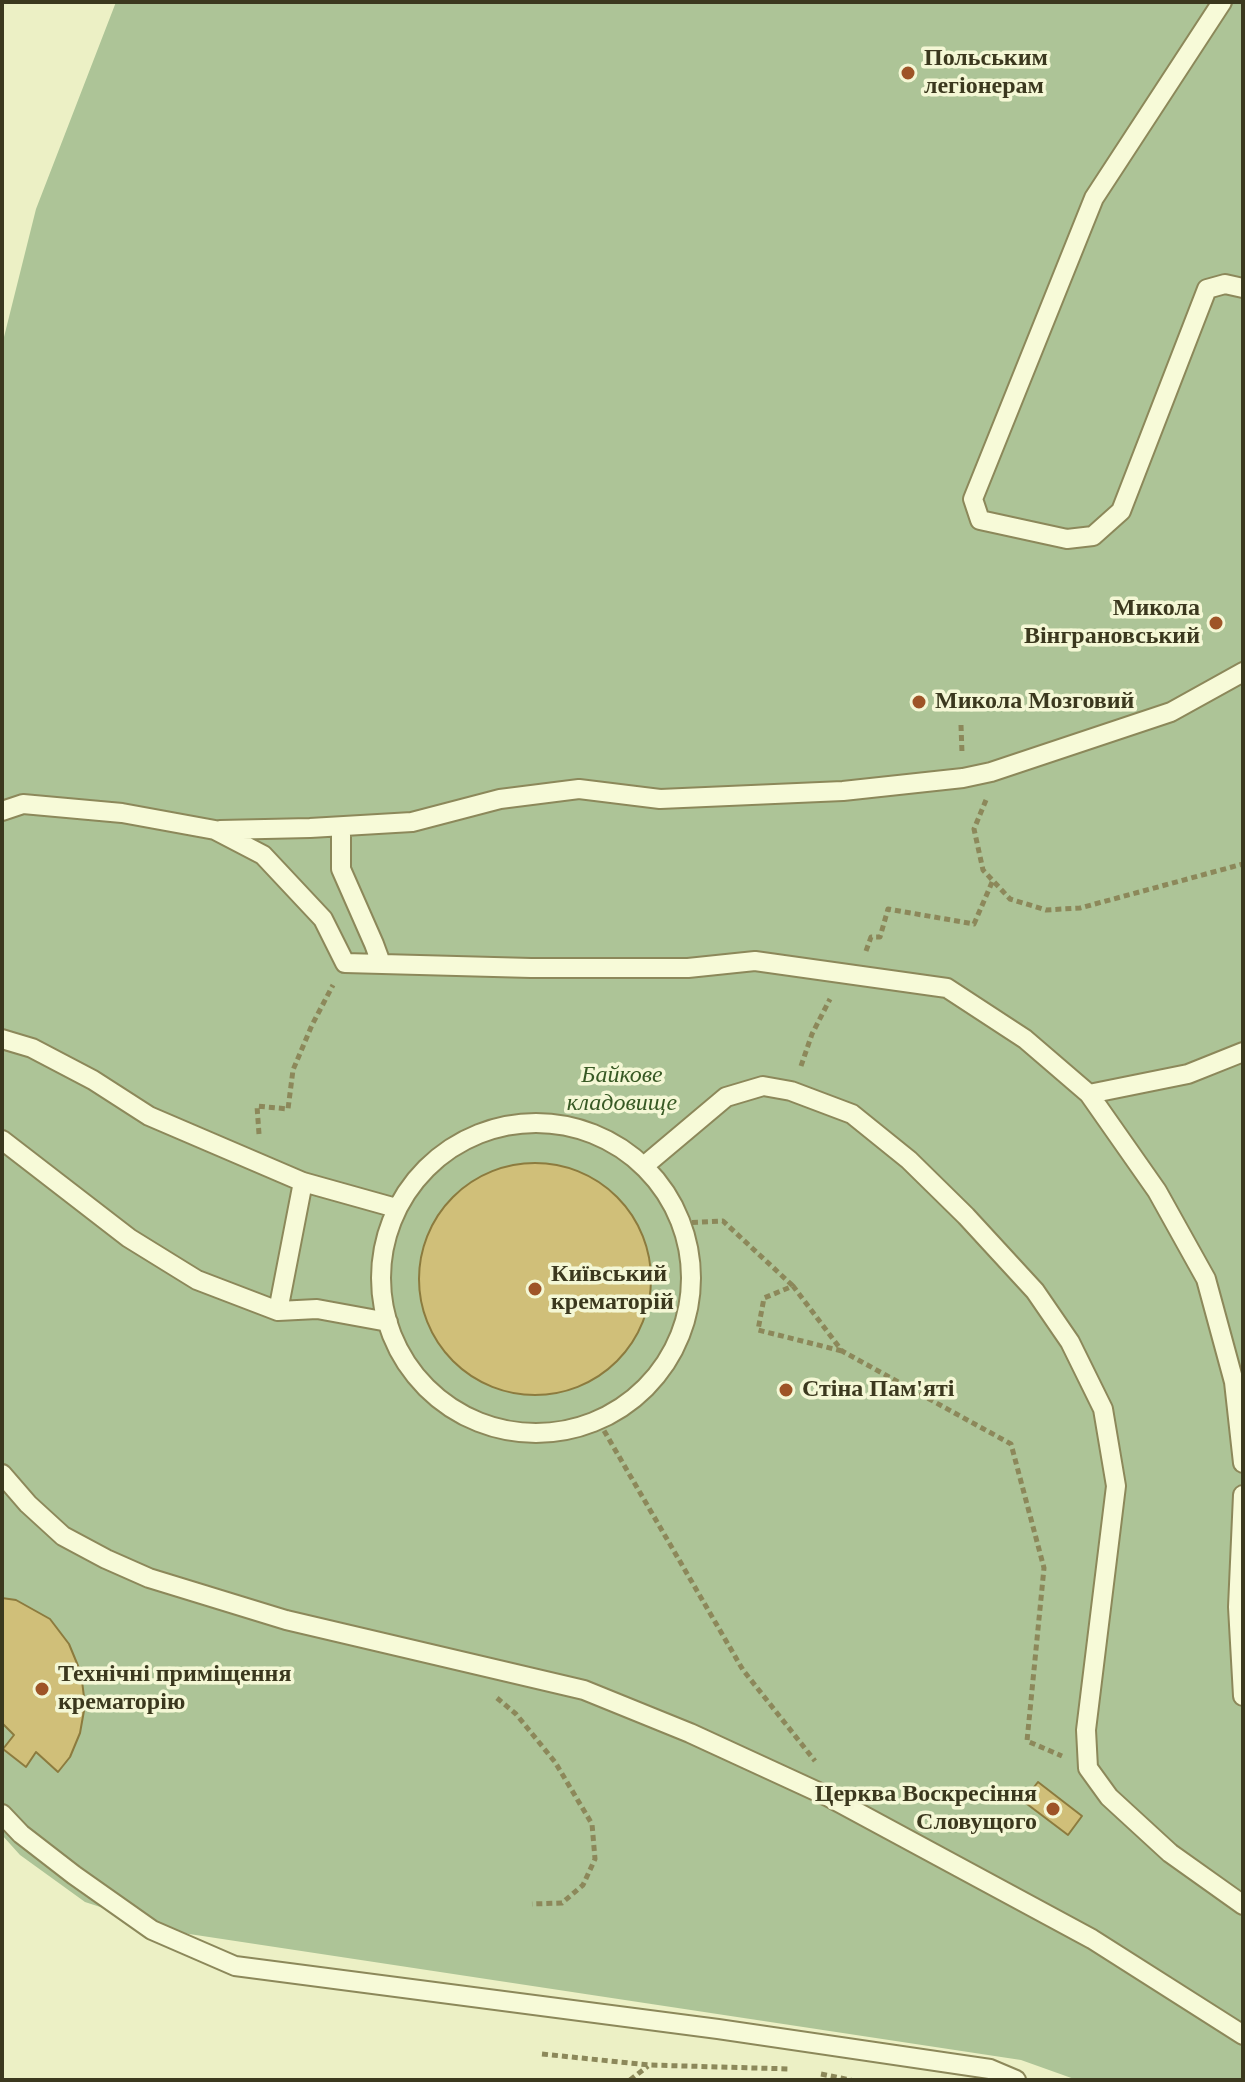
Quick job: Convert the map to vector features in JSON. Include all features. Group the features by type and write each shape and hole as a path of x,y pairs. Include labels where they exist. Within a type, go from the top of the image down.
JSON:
{"lane":[{"path":"1222,2 1094,198 973,499 980,520 1067,539 1093,536 1121,511 1207,289 1225,284 1243,288"},
{"path":"2,811 23,804 122,813 215,830 341,827 412,822 500,799 579,789 660,799 843,791 963,778 991,772 1171,712 1243,672"},
{"path":"341,827 341,869 381,963"},
{"path":"215,830 263,855 323,919 345,963 688,968 755,961 947,988 1025,1039 1089,1094 1157,1191 1206,1279 1234,1382 1243,1463"},
{"path":"2,1039 32,1048 93,1080 149,1116 303,1182 396,1208"},
{"path":"1089,1094 1188,1074 1243,1052"},
{"path":"644,1166 726,1097 763,1086 791,1091 852,1114 897,1151 966,1216 1035,1291 1070,1342 1103,1409 1116,1486 1086,1730 1088,1768 1109,1797 1170,1853 1243,1905"},
{"path":"558,1123 605,1137 644,1166 667,1193 682,1223 692,1269 688,1317 670,1361 639,1397 599,1422 553,1434 505,1432 460,1416 423,1386 395,1347 381,1301 382,1254 396,1208 424,1168 463,1139 510,1124 558,1123"},
{"path":"2,1140 129,1238 197,1280 278,1311 317,1309 388,1322"},
{"path":"278,1311 303,1182"},
{"path":"2,1474 28,1504 63,1536 149,1578 286,1620 584,1690 690,1733 829,1797 1092,1939 1243,2035"},
{"path":"1243,1495 1238,1607 1243,1696"},
{"path":"2,1814 21,1834 63,1867 152,1930 235,1966 718,2029 990,2069 1016,2080"}],"path":[{"path":"990,789 974,829 983,870 1010,899 1046,910 1080,908 1243,864"},
{"path":"866,951 871,937 880,937 888,909 974,924 993,880"},
{"path":"259,1138 257,1106 288,1109 293,1070 328,994"},
{"path":"804,1058 819,1019"},
{"path":"682,1223 723,1221 793,1286 842,1351"},
{"path":"793,1286 764,1298 758,1330 842,1351 1011,1444 1044,1568 1027,1741 1088,1768"},
{"path":"599,1422 685,1571"},
{"path":"488,1691 516,1714 555,1762 592,1824 595,1859 583,1885 562,1903 532,1904"},
{"path":"542,2054 649,2065 798,2070"},
{"path":"630,2080 649,2065"},
{"path":"811,2072 851,2080"}],"green space":[{"name":"Байкове кладовище","path":"116,2 1243,2 1243,2080 1077,2080 1021,2060 176,1932 85,1902 20,1855 2,1835 2,345 36,209"}],"building":[{"name":"Київський крематорій","path":"535,1163 579,1172 617,1197 642,1235 651,1279 642,1323 617,1361 579,1386 535,1395 491,1386 453,1361 428,1323 419,1279 428,1235 453,1197 491,1172"},
{"name":"Технічні приміщення крематорію","path":"2,1598 16,1600 50,1619 69,1644 81,1673 85,1705 80,1733 70,1757 58,1772 36,1752 26,1767 3,1749 14,1735 2,1723"},
{"name":"Церква Воскресіння Словущого","path":"1038,1782 1082,1816 1068,1835 1023,1801"}],"place":[{"name":"Польським легіонерам","path":"908,73"},
{"name":"Микола Вінграновський","path":"1216,623"},
{"name":"Микола Мозговий","path":"919,702"},
{"name":"Київський крематорій","path":"535,1289"},
{"name":"Стіна Пам'яті","path":"786,1390"},
{"name":"Технічні приміщення крематорію","path":"42,1689"},
{"name":"Церква Воскресіння Словущого","path":"1053,1809"}]}
